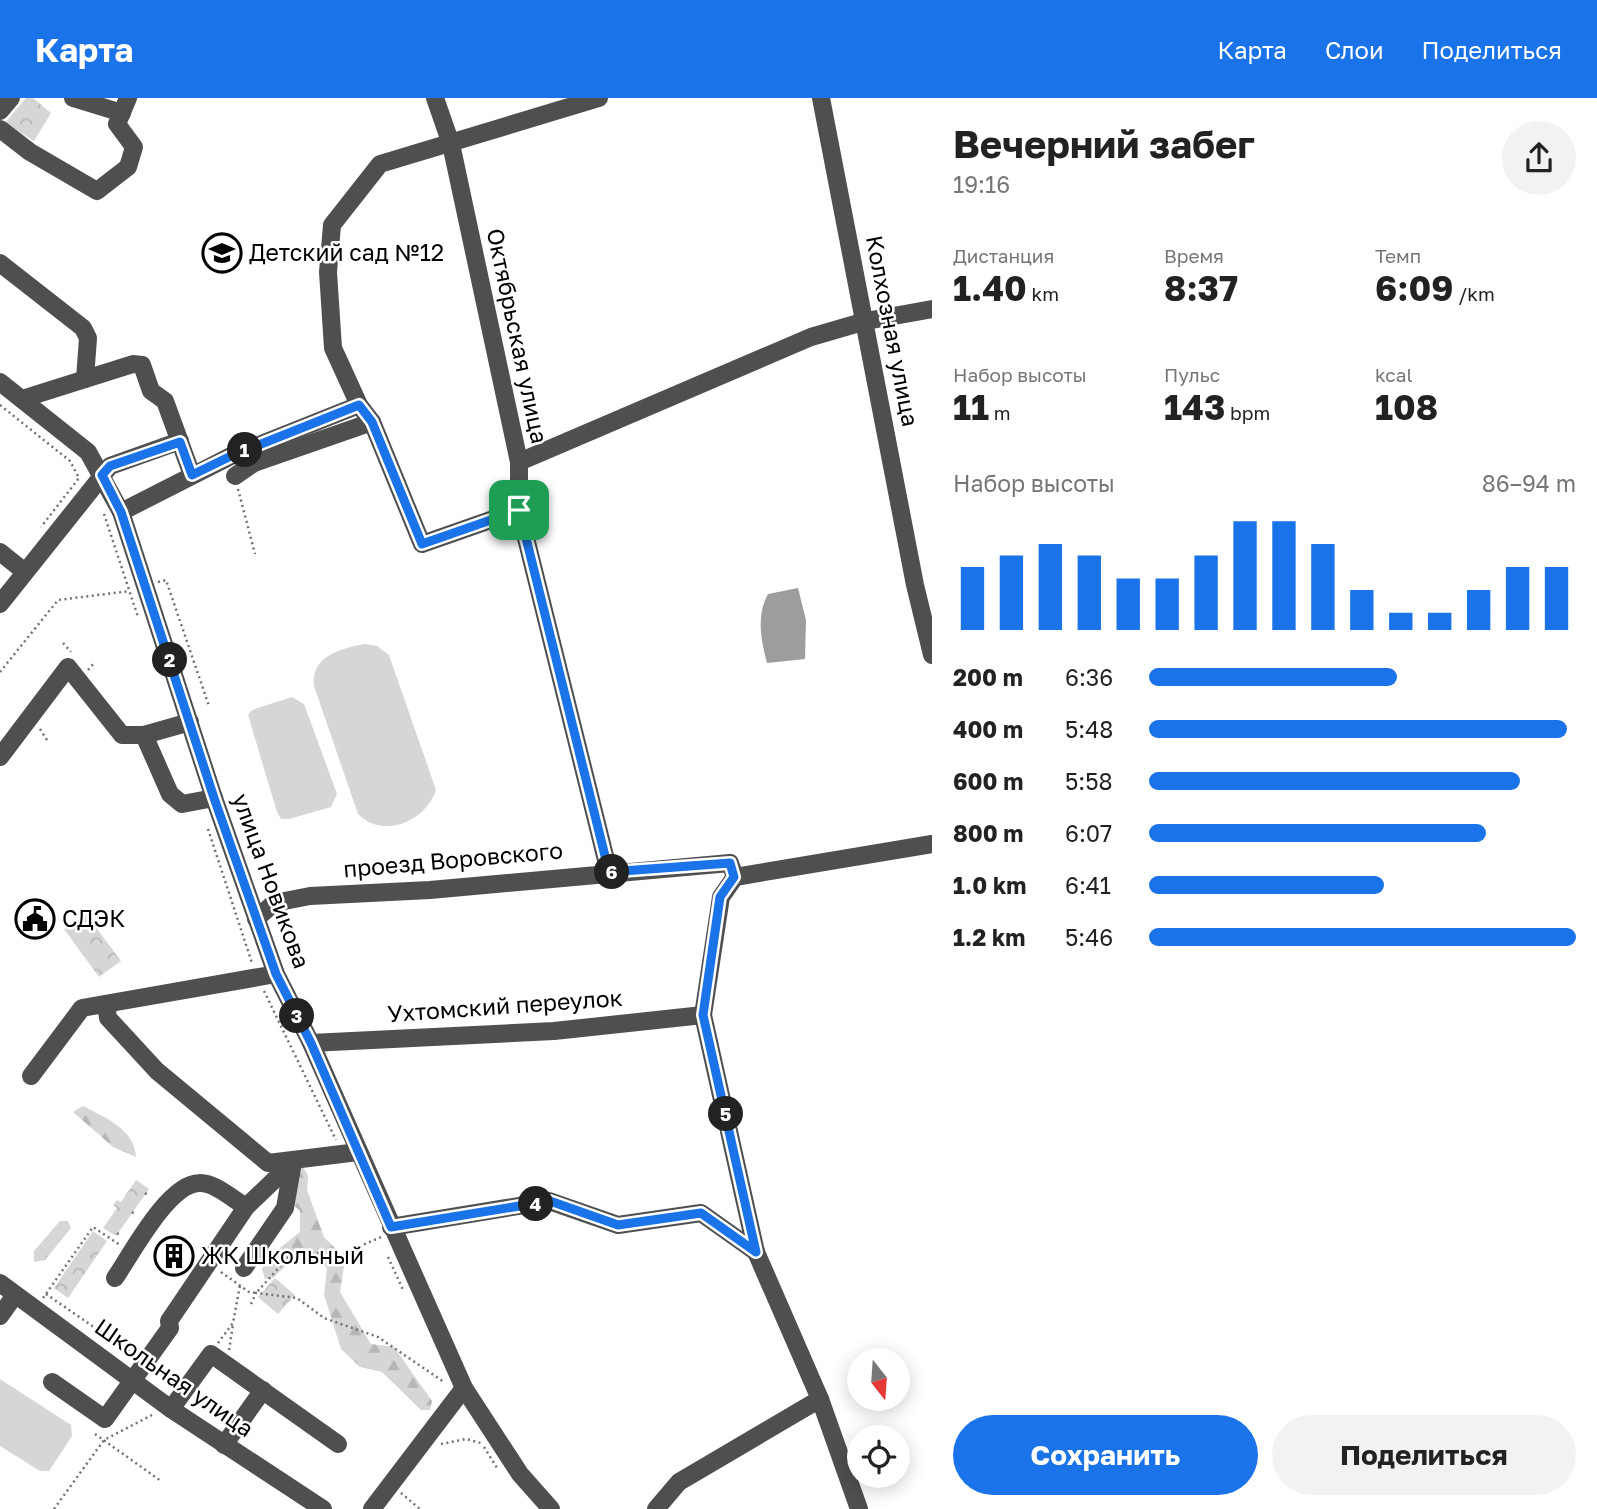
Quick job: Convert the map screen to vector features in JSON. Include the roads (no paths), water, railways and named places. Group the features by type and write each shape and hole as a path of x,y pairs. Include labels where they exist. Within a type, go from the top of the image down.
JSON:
{"street":[{"path":"0,111 11,98"},
{"path":"0,129 30,152 97,191 128,167 134,147 117,124 125,105 73,98"},
{"name":"Октябрьская улица","path":"435,98 451,144 519,462 519,510 609,872"},
{"path":"519,510 422,544 372,422 359,405 333,348 328,272 332,225 380,164 598,98"},
{"name":"Колхозная улица","path":"821,98 866,321 924,583 932,655"},
{"path":"0,263 83,328 88,338 85,379"},
{"path":"519,462 811,337 866,321 932,309"},
{"path":"22,400 133,364 142,365 151,391 165,401 192,475"},
{"name":"улица Новикова","path":"0,382 88,452 121,512 214,798 276,974 311,1043 358,1152 386,1232 457,1387 520,1474 551,1509"},
{"path":"121,512 231,456 359,405"},
{"path":"235,476 254,463 372,422"},
{"path":"0,604 110,466 180,442"},
{"path":"0,552 26,572"},
{"path":"0,757 68,667 122,735 144,734 190,722"},
{"path":"144,734 170,794 182,804 214,798"},
{"path":"859,1509 820,1399 756,1252 703,1015 720,897 734,877 932,844"},
{"name":"проезд Воровского","path":"256,919 274,903 310,896 430,890 730,863 734,877"},
{"path":"32,1076 82,1008 276,974"},
{"path":"106,1003 108,1018 157,1071 268,1163 358,1152"},
{"name":"Ухтомский переулок","path":"311,1043 554,1031 703,1015"},
{"path":"52,1382 101,1431 247,1207 293,1162"},
{"path":"242,1277 285,1208 293,1162"},
{"path":"115,1278 171,1197 184,1185 201,1182 247,1207"},
{"path":"386,1232 550,1201 618,1225 701,1213 756,1252"},
{"name":"Школьная улица","path":"0,1283 132,1381 164,1410 323,1509"},
{"path":"0,1316 15,1295"},
{"path":"164,1410 211,1354 338,1444"},
{"path":"372,1509 457,1387"},
{"path":"224,1445 263,1390"},
{"path":"656,1509 679,1482 820,1399"}],"place":[{"name":"Детский сад №12","path":"222,253"},
{"name":"СДЭК","path":"35,919"},
{"name":"ЖК Школьный","path":"174,1256"}]}
